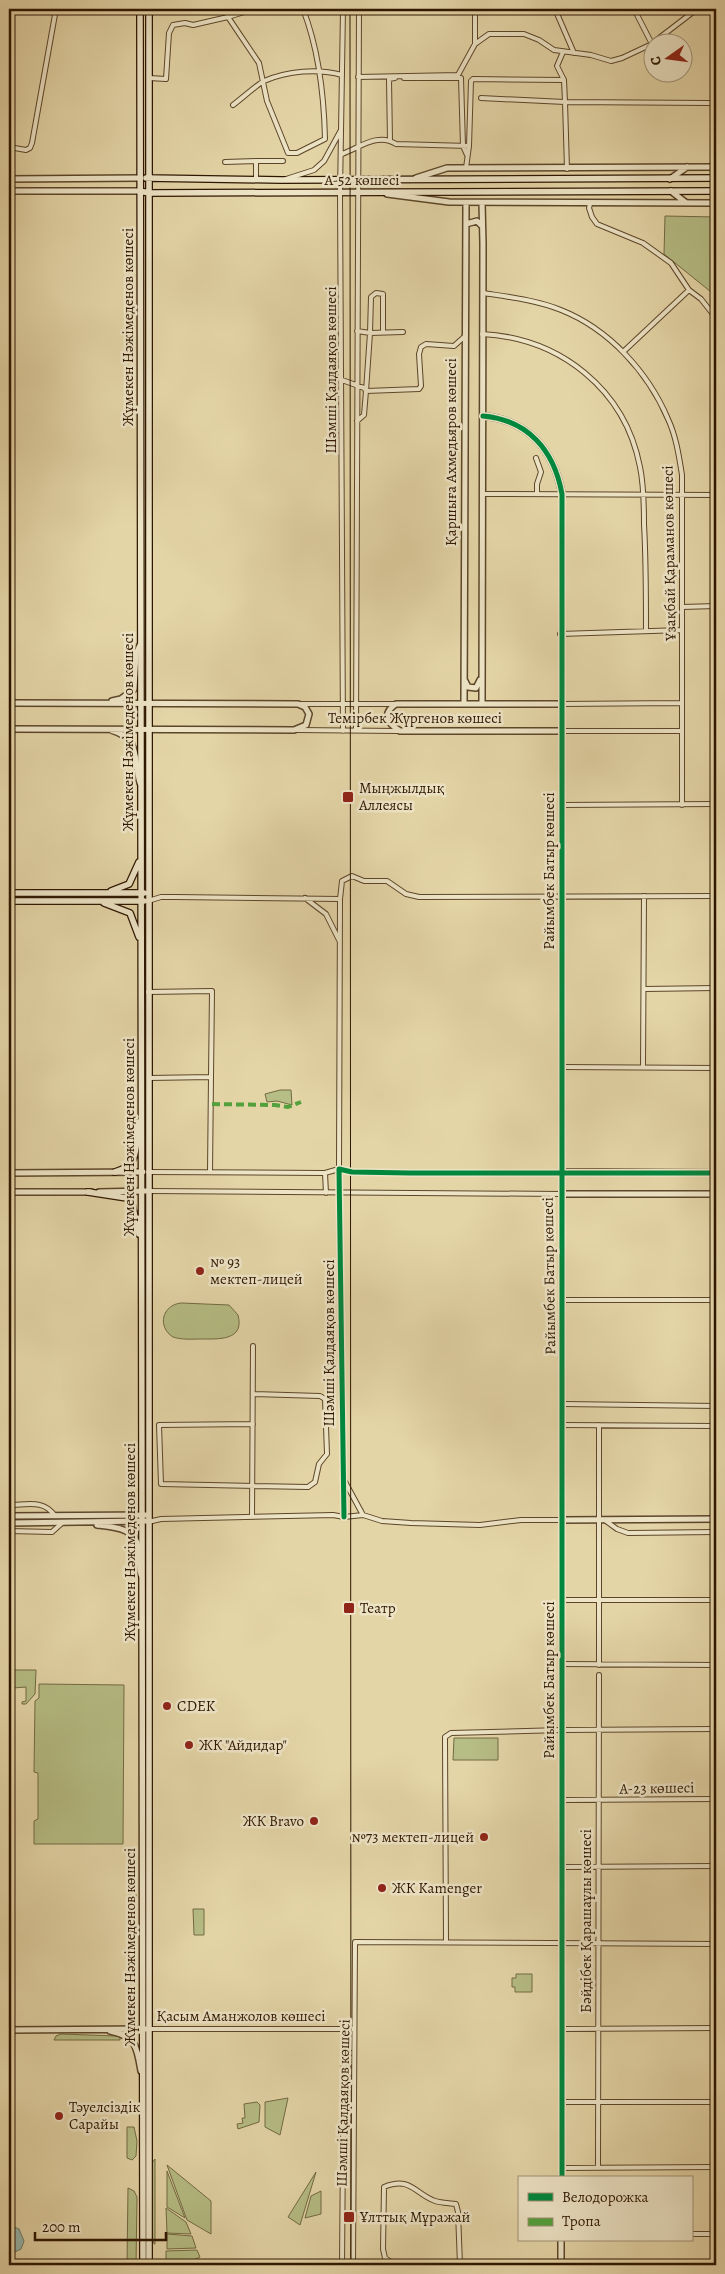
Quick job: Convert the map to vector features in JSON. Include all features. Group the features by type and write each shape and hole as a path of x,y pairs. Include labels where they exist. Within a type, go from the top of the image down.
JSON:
{"main road":[{"name":"Жұмекен Нәжімеденов көшесі","path":"140,9 141,1113 145,1172 149,1191 143,1583 149,2265"},
{"name":"Жұмекен Нәжімеденов көшесі","path":"143,2265 142,2077 146,2029 145,1518 141,1244 142,1191 145,1172 150,1078 148,992 149,9"},
{"name":"А-52 көшесі","path":"140,178 256,180 716,178"},
{"name":"А-52 көшесі","path":"140,191 149,193 716,191"},
{"path":"106,893 129,884 141,858"},
{"path":"9,893 148,893"},
{"path":"9,901 148,901"},
{"path":"100,901 130,913 141,942"},
{"path":"114,1172 128,1167 134,1158 141,1113"},
{"path":"88,1192 127,1198 130,1201 141,1244"}],"street":[{"path":"9,147 26,150 30,148 32,143 56,9"},
{"path":"226,9 228,17 259,63 262,81 275,122 288,153 297,153 325,139 324,105 319,71 311,30 303,9"},
{"path":"228,17 233,9"},
{"path":"149,78 166,78 169,33 173,24 185,23 193,25 254,9"},
{"name":"Шәмші Қалдаяқов көшесі","path":"343,9 340,193 343,731"},
{"name":"Шәмші Қалдаяқов көшесі","path":"356,729 359,9"},
{"path":"475,9 475,44"},
{"path":"555,9 574,53"},
{"path":"634,9 647,32"},
{"path":"667,32 697,9"},
{"path":"708,9 716,20"},
{"path":"358,77 458,75 475,44 489,34 524,34 539,40 554,50 611,61 642,48"},
{"path":"563,52 557,66 564,80 567,169"},
{"path":"233,105 262,81 297,73 319,71 342,75"},
{"path":"390,141 389,79 461,78 463,146 467,155"},
{"path":"466,168 469,146 471,82 473,79 564,80"},
{"path":"481,98 565,102 710,103"},
{"path":"281,180 314,170 324,161 342,128"},
{"path":"342,154 358,149 368,142 381,139 396,144 469,146"},
{"path":"256,161 256,180"},
{"path":"225,162 283,161"},
{"path":"413,179 447,168 567,169 716,166"},
{"path":"670,179 688,167"},
{"name":"А-52 көшесі","path":"9,179 140,178"},
{"name":"А-52 көшесі","path":"9,191 140,191"},
{"path":"671,191 686,202"},
{"path":"377,193 449,202 482,203 716,203"},
{"name":"Қаршыға Ахмедьяров көшесі","path":"464,702 466,202"},
{"name":"Қаршыға Ахмедьяров көшесі","path":"482,203 482,703"},
{"path":"590,204 589,208 592,217 597,224 643,243 671,263 689,290 701,299 716,318"},
{"path":"466,224 477,221 482,226"},
{"path":"623,352 689,290"},
{"path":"357,421 364,413 370,333 370,296 376,293 383,294 383,332"},
{"name":"Ұзақбай Қараманов көшесі","path":"483,293 517,298 562,310 591,325 623,352 655,392 669,420 678,449 682,474 682,805"},
{"path":"358,332 403,332"},
{"path":"482,334 501,335 543,346 562,356 594,381 608,397 632,439 640,467 643,494 646,630"},
{"path":"342,380 357,385 366,391 419,389 421,386 421,347 426,344 454,346 464,337"},
{"name":"Райымбек Батыр көшесі","path":"483,416 505,419 529,434 548,454 555,467 562,494 560,634 562,897 560,1194 563,1404 562,2176"},
{"path":"536,458 541,472 536,484 537,494"},
{"path":"483,494 716,495"},
{"path":"682,607 716,606"},
{"path":"560,634 682,630"},
{"path":"99,703 120,699 134,689 136,654 140,645"},
{"path":"464,675 468,687 476,688 481,672"},
{"path":"9,703 140,702"},
{"name":"Темірбек Жүргенов көшесі","path":"140,702 681,704"},
{"path":"294,730 306,725 309,718 306,707 298,704"},
{"path":"396,704 388,711 387,717 389,723 400,731"},
{"path":"103,728 122,734 133,744 141,787"},
{"path":"9,729 141,728"},
{"name":"Темірбек Жүргенов көшесі","path":"141,728 343,731 356,729 400,731 682,731"},
{"path":"561,806 716,804"},
{"name":"Шәмші Қалдаяқов көшесі","path":"344,1517 339,1169 340,899 342,880 352,876 364,882 387,881 406,894 419,897 562,897"},
{"path":"148,893 161,898"},
{"path":"643,1067 644,896"},
{"path":"562,897 716,896"},
{"path":"148,901 161,898 340,899"},
{"path":"305,898 326,914 340,944"},
{"path":"644,989 716,988"},
{"path":"148,992 212,991 210,1172"},
{"path":"561,1067 716,1068"},
{"path":"150,1078 212,1077"},
{"path":"9,1173 325,1173 339,1169 352,1172 410,1173 716,1172"},
{"path":"325,1173 326,1193"},
{"path":"9,1192 716,1194"},
{"path":"562,1300 716,1300"},
{"path":"252,1517 253,1346"},
{"path":"253,1394 320,1396 325,1400 327,1454 319,1464 315,1482 308,1487 161,1484 159,1425 253,1424"},
{"path":"563,1404 716,1406"},
{"path":"563,1425 716,1426"},
{"path":"598,1665 598,1600 602,1519 599,1425"},
{"path":"343,1478 363,1514"},
{"path":"9,1505 44,1505 50,1508 55,1516"},
{"path":"9,1516 160,1519 324,1515 344,1517 363,1514 382,1521 411,1524 480,1525 521,1520 716,1519"},
{"path":"9,1523 62,1523 145,1518"},
{"path":"602,1519 617,1529 628,1533 716,1532"},
{"path":"74,1522 121,1528 127,1531 136,1541 139,1549 139,1569 143,1583"},
{"path":"9,1531 52,1532 62,1523"},
{"path":"562,1600 716,1600"},
{"path":"562,1664 716,1665"},
{"name":"Бәйдібек Қарашаұлы көшесі","path":"598,2168 599,1675"},
{"path":"716,1729 598,1729 450,1733 445,1737 446,1942 716,1944"},
{"name":"А-23 көшесі","path":"562,1800 716,1799"},
{"path":"562,1867 716,1866"},
{"name":"Шәмші Қалдаяқов көшесі","path":"353,2265 353,2029 356,2024 355,1942 446,1942"},
{"path":"561,2029 716,2028"},
{"path":"97,2029 124,2035 133,2041 142,2077"},
{"name":"Шәмші Қалдаяқов көшесі","path":"342,2265 344,2029"},
{"name":"Қасым Аманжолов көшесі","path":"9,2030 353,2029"},
{"path":"562,2102 716,2102"},
{"path":"562,2168 716,2168"},
{"path":"395,2265 385,2258 382,2244 384,2187 408,2184 437,2202 456,2204 458,2208 460,2265"},
{"path":"692,2234 716,2234"},
{"path":"561,2242 561,2265"}],"green space":[{"path":"665,216 716,217 716,296 664,254"},
{"path":"280,1090 291,1090 292,1105 277,1101 267,1102 265,1094"},
{"path":"181,1303 229,1305 238,1315 238,1330 228,1337 215,1339 180,1339 173,1337 165,1328 164,1317 169,1308"},
{"path":"36,1670 35,1694 26,1704 22,1704 22,1702 26,1701 26,1687 13,1688 13,1701 9,1701 9,1671"},
{"path":"39,1684 124,1685 123,1844 34,1844 34,1821 38,1819 38,1773 34,1772 35,1701 39,1698"},
{"path":"454,1738 498,1738 498,1760 453,1760"},
{"path":"129,1876 136,1877 136,1936 134,1938 128,1938"},
{"path":"193,1909 204,1909 204,1935 194,1935"},
{"path":"516,1974 532,1974 532,1992 515,1992 515,1987 512,1987 512,1978 516,1978"},
{"path":"61,2034 116,2036 120,2037 120,2040 54,2040 56,2036"},
{"path":"288,2098 280,2135 265,2127 265,2102"},
{"path":"257,2102 260,2105 259,2122 238,2129 237,2124 243,2123 242,2118 245,2118 244,2104"},
{"path":"127,2127 134,2127 137,2141 136,2156 132,2160 127,2158"},
{"path":"155,2159 154,2244 151,2233 151,2164"},
{"path":"167,2165 211,2201 211,2234 187,2220"},
{"path":"167,2171 185,2218 167,2207"},
{"path":"316,2172 300,2225 288,2217"},
{"path":"128,2188 134,2191 137,2197 136,2265 127,2265"},
{"path":"321,2191 321,2214 305,2218 311,2196"},
{"path":"166,2208 186,2222 191,2234 167,2233"},
{"path":"167,2234 192,2236 196,2248 167,2249"},
{"path":"197,2250 200,2257 183,2265 166,2265 166,2251"}],"water":[{"path":"9,2225 19,2229 24,2241 21,2249 9,2255"}],"tram line":[{"path":"350,9 351,2265"}],"marked path":[{"path":"212,1104 288,1107 301,1102"}],"cycle path":[{"path":"483,416 513,424 526,431 536,440 553,464 562,494 562,2176"},
{"path":"344,1517 339,1169 352,1172 410,1173 716,1173"}],"place":[{"name":"Мыңжылдық Аллеясы","path":"348,797"},
{"name":"№ 93 мектеп-лицей","path":"200,1271"},
{"name":"Театр","path":"349,1608"},
{"name":"CDEK","path":"167,1706"},
{"name":"ЖК \"Айдидар\"","path":"189,1745"},
{"name":"ЖК Bravo","path":"314,1821"},
{"name":"№73 мектеп-лицей","path":"484,1837"},
{"name":"ЖК Kamenger","path":"382,1888"},
{"name":"Тәуелсіздік Сарайы","path":"59,2116"},
{"name":"Ұлттық Мұражай","path":"349,2217"}]}
